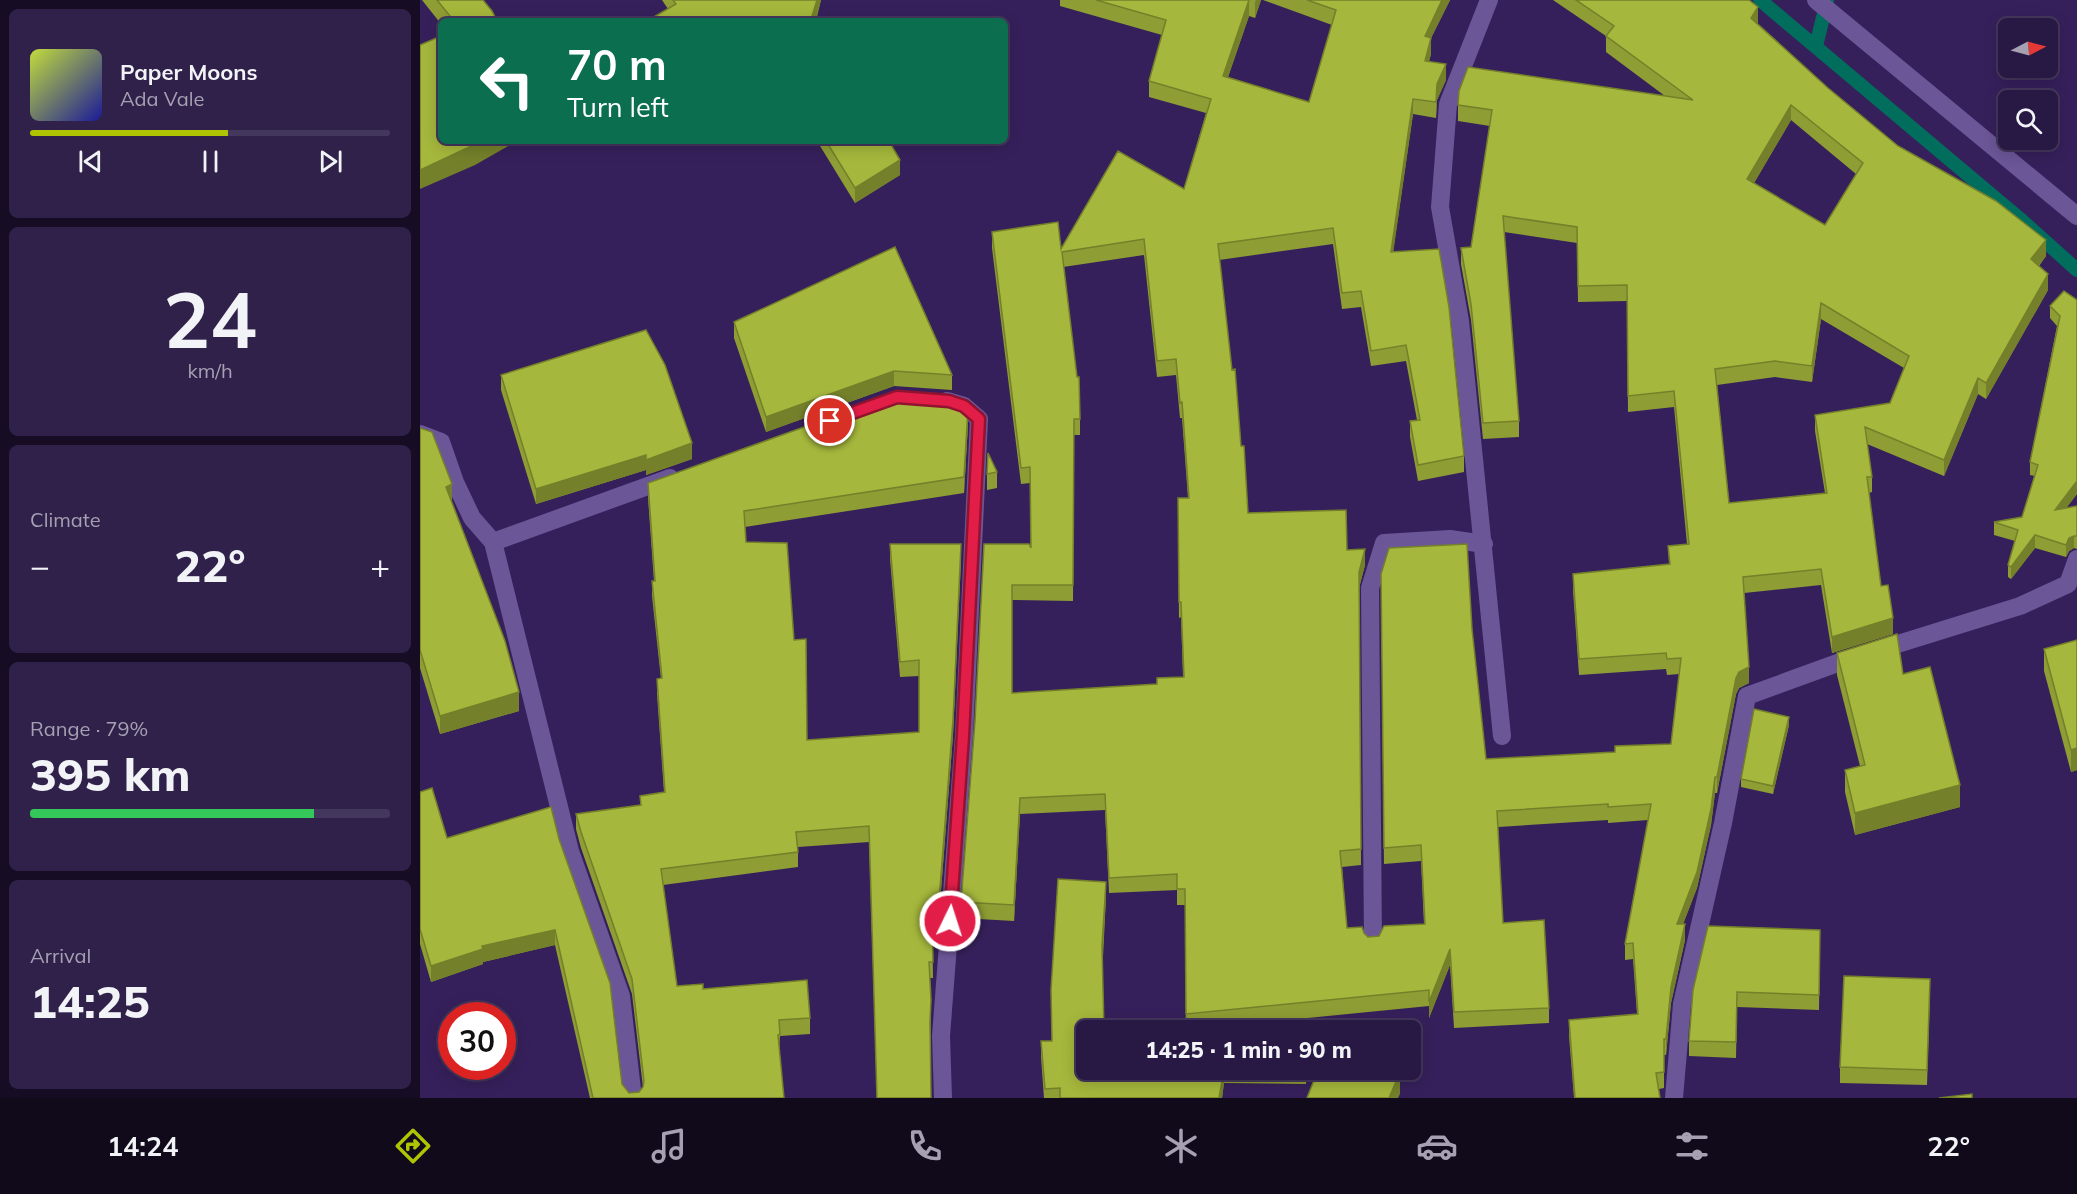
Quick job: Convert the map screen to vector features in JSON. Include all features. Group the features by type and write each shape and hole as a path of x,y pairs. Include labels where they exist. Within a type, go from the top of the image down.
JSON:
{"street":[{"path":"1489,0 1449,104 1440,207 1460,321 1502,736"},
{"path":"1816,0 2077,216"},
{"path":"928,399 949,401 964,406 979,419 964,724 941,1036 943,1098"},
{"path":"420,434 441,442 472,518 493,542 570,851 621,996 633,1098"},
{"path":"493,542 684,473"},
{"path":"1373,943 1370,588 1384,543 1450,539 1484,544"},
{"path":"1674,1098 1682,1004 1747,696 1843,661 2020,606 2068,584 2077,559"}],"building":[{"path":"437,0 483,0 496,18 452,18"},
{"path":"673,0 817,0 812,16 814,18 652,18 676,4"},
{"path":"1096,0 1249,0 1223,76 1309,102 1336,10 1307,0 1442,0 1425,36 1431,38 1425,61 1446,64 1437,84 1436,102 1413,99 1391,252 1439,249 1449,307 1464,456 1418,465 1410,421 1420,420 1406,345 1371,351 1361,291 1342,293 1333,228 1218,244 1232,370 1235,369 1241,446 1244,446 1248,513 1346,510 1347,550 1365,549 1359,572 1361,849 1340,851 1347,928 1362,927 1368,937 1379,936 1384,926 1425,924 1421,845 1384,848 1381,574 1389,548 1467,544 1472,629 1486,759 1615,752 1615,746 1671,744 1681,658 1667,659 1666,653 1579,659 1573,574 1670,564 1668,546 1689,544 1674,391 1628,396 1627,285 1578,286 1577,227 1503,216 1519,421 1483,423 1471,304 1461,248 1471,247 1492,110 1458,105 1459,91 1468,67 1693,100 1606,36 1614,26 1576,0 1749,0 1758,7 1751,18 1828,88 1898,146 1996,201 2046,240 2031,259 2048,274 1986,383 1978,378 1944,460 1865,427 1872,477 1867,477 1881,586 1888,585 1893,618 1832,637 1821,569 1743,577 1749,667 1739,672 1736,678 1697,872 1677,924 1685,924 1671,987 1666,1039 1664,1039 1664,1072 1656,1073 1660,1098 1575,1098 1569,1020 1638,1014 1633,943 1625,944 1651,804 1608,807 1608,804 1497,811 1503,923 1544,920 1549,1008 1454,1012 1450,949 1429,1002 1429,990 1186,1014 1185,889 1177,889 1177,874 1109,878 1105,794 1020,798 1014,905 961,902 975,721 984,544 1029,544 1031,548 1030,467 1021,468 992,232 1058,222 1061,249 1118,151 1184,189 1211,99 1149,81 1166,20","holes":["1791,105 1863,163 1825,225 1747,179","1144,239 1157,361 1176,359 1180,403 1182,402 1189,498 1178,498 1179,602 1181,602 1184,677 1157,678 1157,684 1012,693 1012,585 1073,585 1074,419 1080,419 1079,377 1077,377 1062,252","1821,303 1909,356 1890,403 1815,415 1827,493 1729,503 1715,369 1775,361 1812,366"]},
{"path":"438,37 438,144 476,144 420,170 420,45"},
{"path":"828,144 891,144 900,160 855,188"},
{"path":"895,247 952,375 894,371 766,417 734,322"},
{"path":"2064,291 2077,300 2077,481 2055,510 2077,506 2077,536 2069,538 2066,545 2035,535 2011,567 2008,565 2018,530 1994,522 2022,517 2038,465 2030,462 2060,316 2050,306"},
{"path":"646,330 665,365 692,443 646,460 646,455 536,489 501,375"},
{"path":"899,393 947,397 958,400 968,408 964,477 744,511 746,542 787,543 794,640 806,639 807,740 919,732 919,660 900,662 890,544 961,544 953,720 939,901 932,901 933,962 929,962 931,1098 877,1098 869,826 796,832 798,852 661,869 677,986 703,984 703,989 807,980 810,1018 779,1020 780,1034 778,1035 784,1098 593,1098 555,930 482,946 483,949 431,966 420,929 420,792 432,788 447,838 551,807 559,839 610,983 622,1084 629,1093 639,1092 644,1081 632,979 576,814 641,805 640,796 665,792 657,679 662,678 652,581 655,581 648,483"},
{"path":"420,428 432,432 452,484 446,487 505,641 519,692 440,716 420,650"},
{"path":"988,453 997,472 987,474"},
{"path":"1897,634 1903,674 1930,667 1960,785 1855,813 1845,770 1865,765 1837,653"},
{"path":"2077,640 2077,748 2071,750 2044,649"},
{"path":"1754,709 1789,717 1773,786 1741,779"},
{"path":"1058,879 1106,882 1102,946 1104,1020 1076,1020 1076,1080 1222,1080 1219,1098 1060,1098 1060,1088 1045,1089 1041,1041 1052,1041 1051,990"},
{"path":"1708,926 1820,930 1819,995 1737,992 1736,1042 1689,1041 1693,990"},
{"path":"1844,976 1930,979 1927,1070 1840,1067"},
{"path":"1314,1080 1397,1080 1389,1098 1307,1098"},
{"path":"1972,1094 1972,1098 1939,1098"}],"waterway":[{"path":"1760,0 2019,218 2077,270"},
{"path":"1816,46 1827,1"}],"route":[{"path":"830,421 897,397 949,401 964,406 979,419 963,736 950,921"}]}
